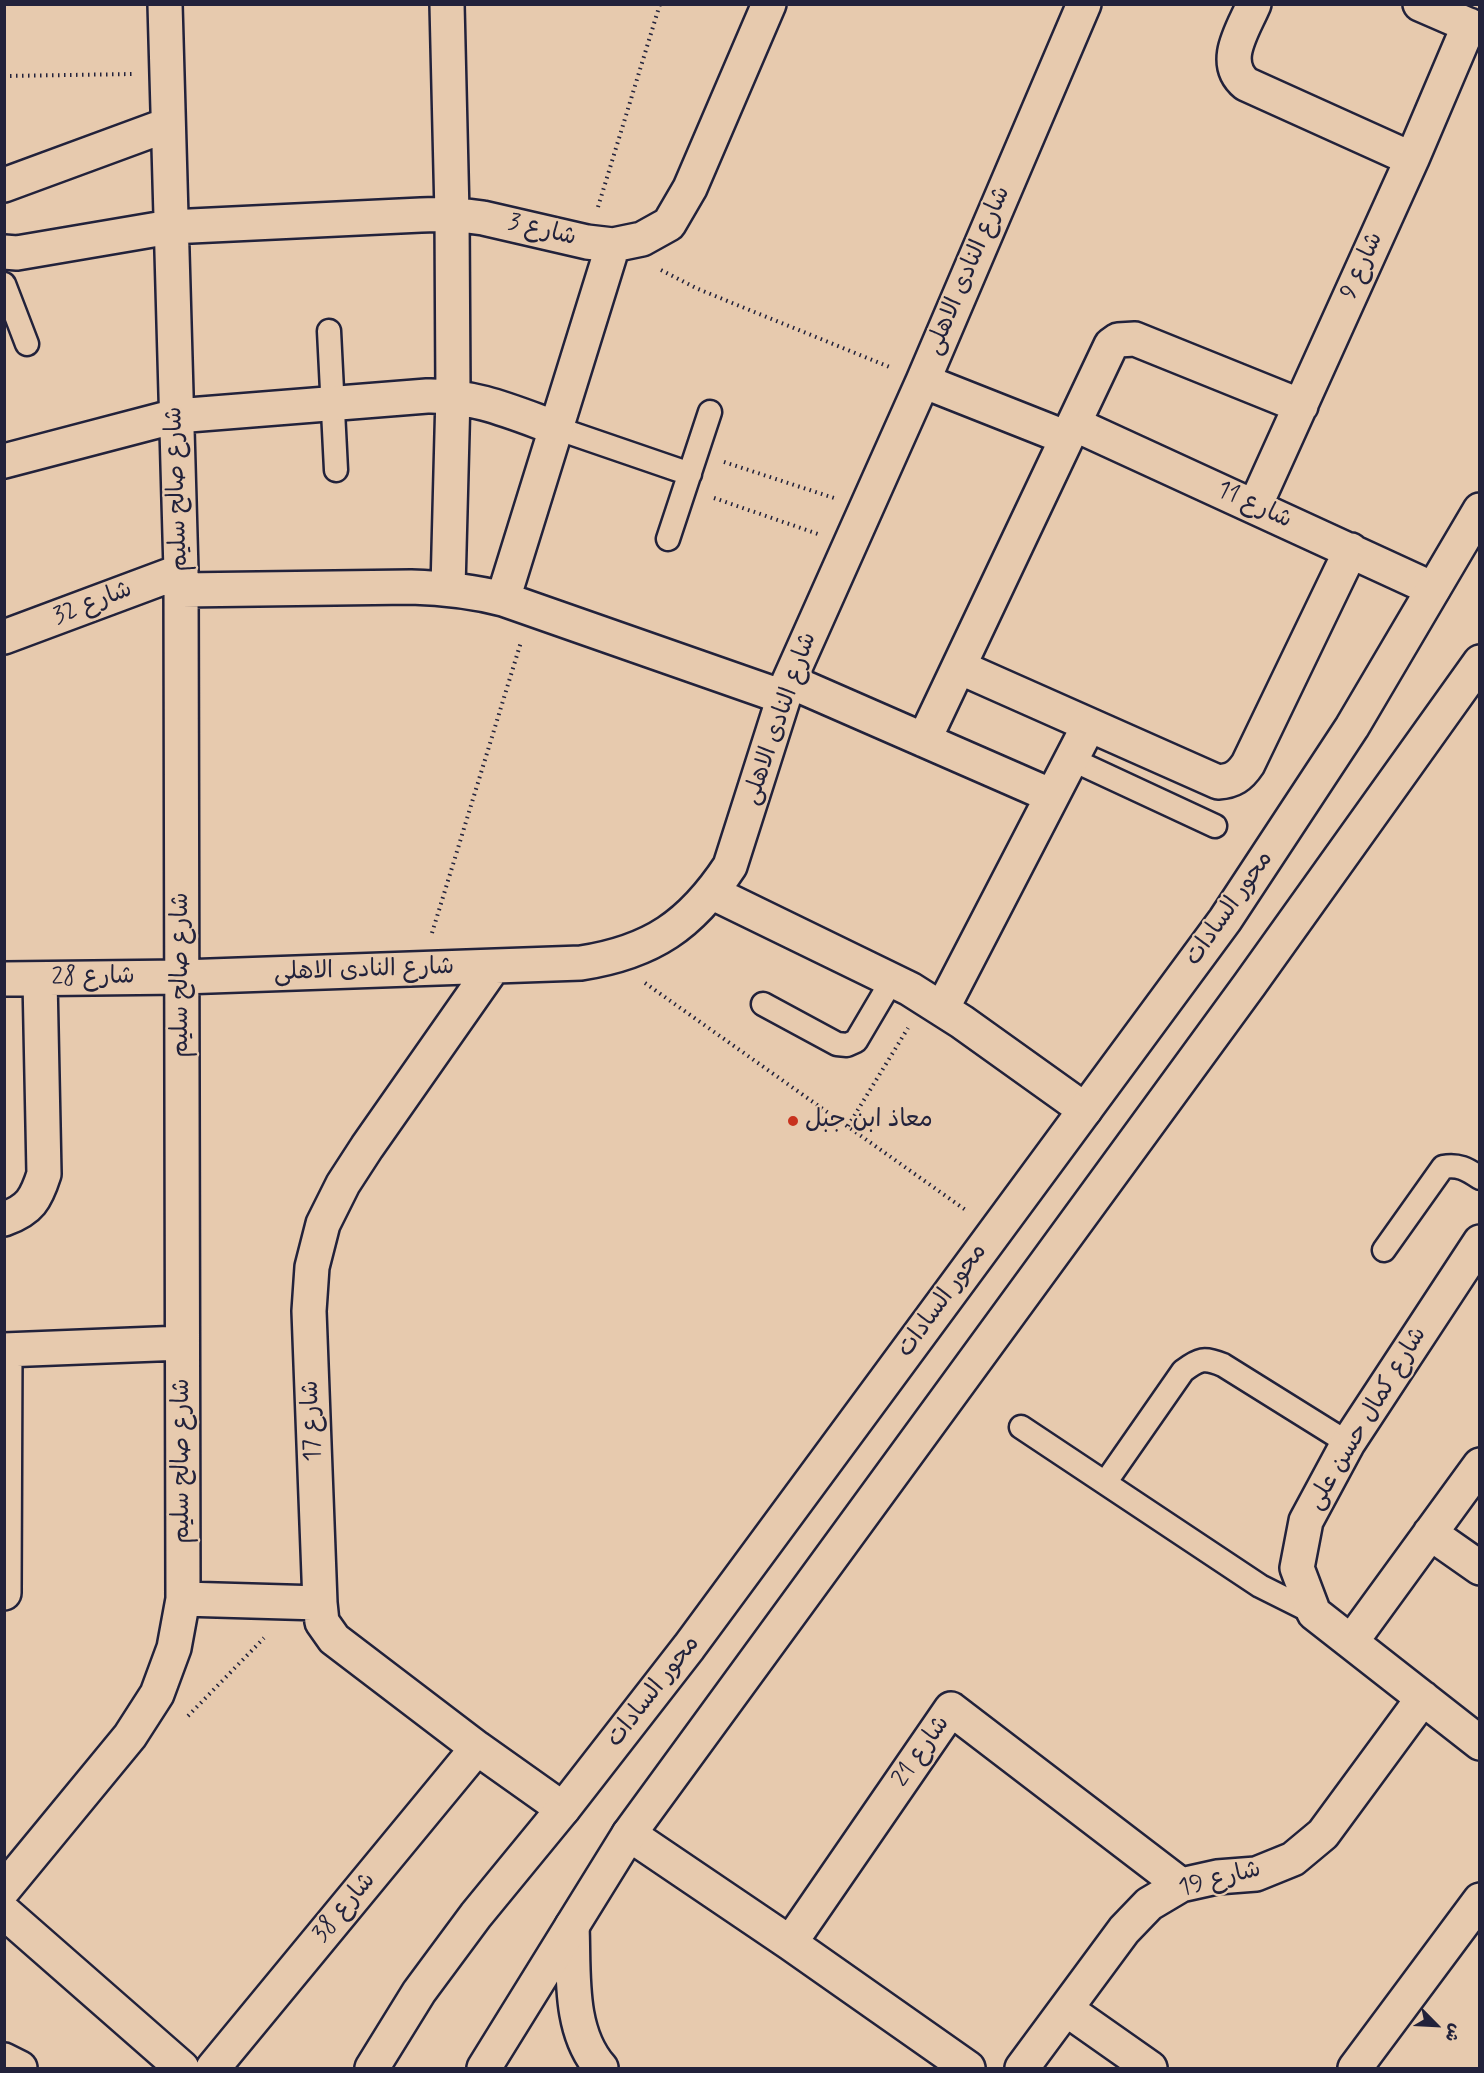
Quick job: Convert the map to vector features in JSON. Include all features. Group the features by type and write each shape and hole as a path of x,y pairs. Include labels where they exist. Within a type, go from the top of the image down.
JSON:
{"street":[{"name":"شارع صالح سليم","path":"4,1889 130,1736 152,1703 174,1648 183,1599 182,580 165,4"},
{"path":"447,4 453,395 448,588"},
{"name":"شارع 3","path":"4,252 17,253 170,227 452,214 517,225 600,244 642,239 669,224 690,188 769,4"},
{"name":"شارع النادى الاهلى","path":"182,977 581,963 610,958 649,945 684,922 713,893 730,866 786,689 923,381 1084,4"},
{"path":"1254,4 1234,52 1233,66 1238,77 1246,84 1412,159"},
{"path":"1420,4 1474,28"},
{"name":"شارع 9","path":"1255,506 1412,159 1474,28"},
{"path":"4,185 167,125"},
{"path":"517,605 600,244"},
{"path":"924,740 1111,345 1126,338 1135,339 1300,406"},
{"name":"شارع 11","path":"923,381 1070,431 1255,506 1433,589"},
{"path":"4,461 176,416 453,395 480,401 556,428"},
{"name":"محور السادات","path":"372,2068 419,1992 476,1915 563,1809 689,1647 1225,920 1352,727 1479,510"},
{"path":"958,667 1218,782 1231,781 1241,774 1248,764 1351,550"},
{"name":"شارع 32","path":"4,637 182,580 448,588 517,605 786,689 924,740 1052,796"},
{"path":"484,2068 629,1834 1250,984 1479,662"},
{"path":"934,1004 1052,796 1089,725"},
{"path":"713,893 892,980 934,1004 1085,1110"},
{"name":"شارع 17","path":"493,967 367,1146 343,1184 323,1224 312,1267 309,1311 309,1603 334,1639 477,1748 563,1809"},
{"name":"شارع 28","path":"4,979 182,977"},
{"path":"4,1219 21,1213 37,1196 44,1174 40,980"},
{"name":"شارع كمال حسن على","path":"1314,1613 1297,1568 1306,1521 1348,1443 1479,1242"},
{"path":"4,1593 5,1350 182,1343"},
{"path":"1351,1642 1479,1465"},
{"path":"1430,1533 1479,1568"},
{"path":"183,1599 309,1603"},
{"path":"1314,1613 1479,1743"},
{"name":"شارع 19","path":"1022,2068 1124,1930 1149,1904 1181,1886 1217,1877 1256,1874 1293,1859 1323,1834 1423,1698"},
{"name":"شارع 21","path":"790,1943 951,1709 1181,1886"},
{"name":"شارع 38","path":"213,2068 477,1748"},
{"path":"629,1834 968,2068"},
{"path":"1355,2068 1479,1900"},
{"path":"4,1912 182,2068"},
{"path":"572,1926 575,1997 580,2030 594,2060 602,2068"},
{"path":"1066,2009 1150,2068"},
{"path":"4,2060 20,2068"}],"lane":[{"path":"4,284 27,344"},
{"path":"328,331 336,470"},
{"path":"668,539 710,412"},
{"path":"556,428 691,472"},
{"path":"1071,759 1215,826"},
{"path":"763,1004 837,1044 847,1045 856,1041 892,980"},
{"path":"1384,1250 1443,1167 1454,1165 1465,1168 1479,1178"},
{"path":"1105,1483 1183,1371 1194,1362 1209,1359 1223,1365 1348,1443"},
{"path":"1022,1427 1260,1586 1314,1613"}],"path":[{"path":"660,4 600,244 698,290 923,381"},
{"path":"4,76 166,73"},
{"path":"691,472 866,508"},
{"path":"691,472 850,545"},
{"path":"421,969 517,605"},
{"path":"610,958 994,1231"},
{"path":"848,1126 934,1004"},
{"path":"185,1719 309,1603"}],"place":[{"name":"معاذ ابن جبل","path":"793,1121"}]}
